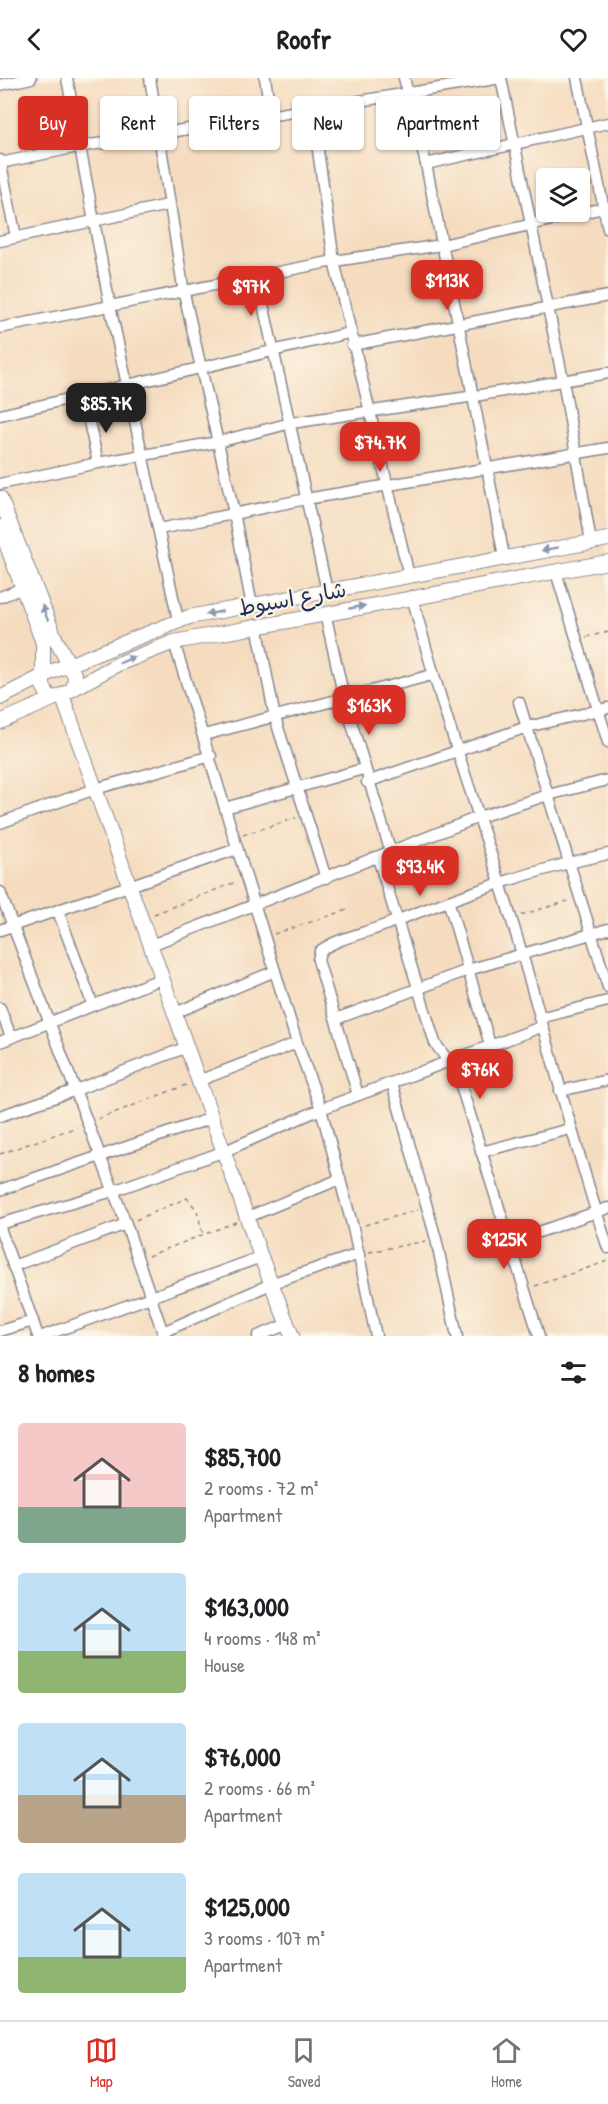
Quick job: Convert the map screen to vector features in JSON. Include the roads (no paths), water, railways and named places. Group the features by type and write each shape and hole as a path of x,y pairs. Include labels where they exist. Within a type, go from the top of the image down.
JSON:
{"street":[{"path":"0,85 31,78"},
{"path":"67,78 70,96"},
{"path":"150,78 153,96"},
{"path":"265,78 267,96"},
{"path":"404,78 426,164 457,324 475,396 504,557"},
{"path":"364,101 408,95 462,81 501,78 512,144 563,380 591,542"},
{"path":"578,78 606,208 608,229"},
{"path":"426,164 608,123"},
{"path":"16,237 0,162 62,150"},
{"path":"79,150 178,620"},
{"path":"161,150 184,293 234,513 252,606"},
{"path":"318,150 334,261 349,333 409,576"},
{"path":"0,241 168,205"},
{"path":"0,328 184,293 334,261 442,245 530,223 606,208"},
{"path":"257,277 327,591"},
{"path":"352,345 608,296"},
{"path":"0,415 349,333"},
{"path":"0,484 98,463 218,442 291,423 475,396 608,372"},
{"path":"83,394 98,463"},
{"path":"159,529 306,499 608,448"},
{"path":"0,498 49,640 42,678 45,693 56,697 95,789 261,1257 290,1330 258,1336"},
{"path":"0,527 3,545 23,588 49,640 75,675 75,686"},
{"name":"شارع اسيوط","path":"0,698 69,665 178,620 608,539"},
{"name":"شارع اسيوط","path":"0,722 56,697 118,664 174,642 412,596 608,562"},
{"path":"462,566 468,587"},
{"path":"556,572 576,639 603,709 608,742"},
{"path":"0,597 23,588"},
{"path":"412,596 432,675 511,918 570,1129 608,1248"},
{"path":"326,613 344,698 363,769 391,853"},
{"path":"257,625 275,718 326,878"},
{"path":"174,642 211,756 297,1043 321,1109 359,1254 376,1336"},
{"path":"204,735 432,675"},
{"path":"519,702 608,987"},
{"path":"367,782 527,727 603,709"},
{"path":"0,823 95,789 211,756"},
{"path":"225,808 363,769"},
{"path":"151,945 479,817 548,795 608,780"},
{"path":"0,930 237,849"},
{"path":"358,1095 318,953 399,919 500,884 568,862 608,854"},
{"path":"378,858 399,919 435,1043 457,1072 539,1336"},
{"path":"0,892 139,1259 164,1334 273,1283 359,1254"},
{"path":"449,903 490,1045"},
{"path":"58,911 92,1003"},
{"path":"336,1019 468,970 608,929"},
{"path":"175,1012 275,970"},
{"path":"0,1042 92,1003 163,978"},
{"path":"38,1336 0,1226 113,1191 225,1151 321,1109 451,1062 540,1023 608,1001"},
{"path":"0,1008 11,1037"},
{"path":"198,1081 297,1043"},
{"path":"0,1116 76,1090 187,1047"},
{"path":"560,1090 608,1080"},
{"path":"392,1083 436,1239 457,1336"},
{"path":"0,1190 212,1118"},
{"path":"481,1152 570,1129"},
{"path":"248,1217 340,1179"},
{"path":"510,1242 608,1208"},
{"path":"13,1266 126,1224"},
{"path":"43,1336 261,1257"},
{"path":"0,1330 33,1322"}]}
